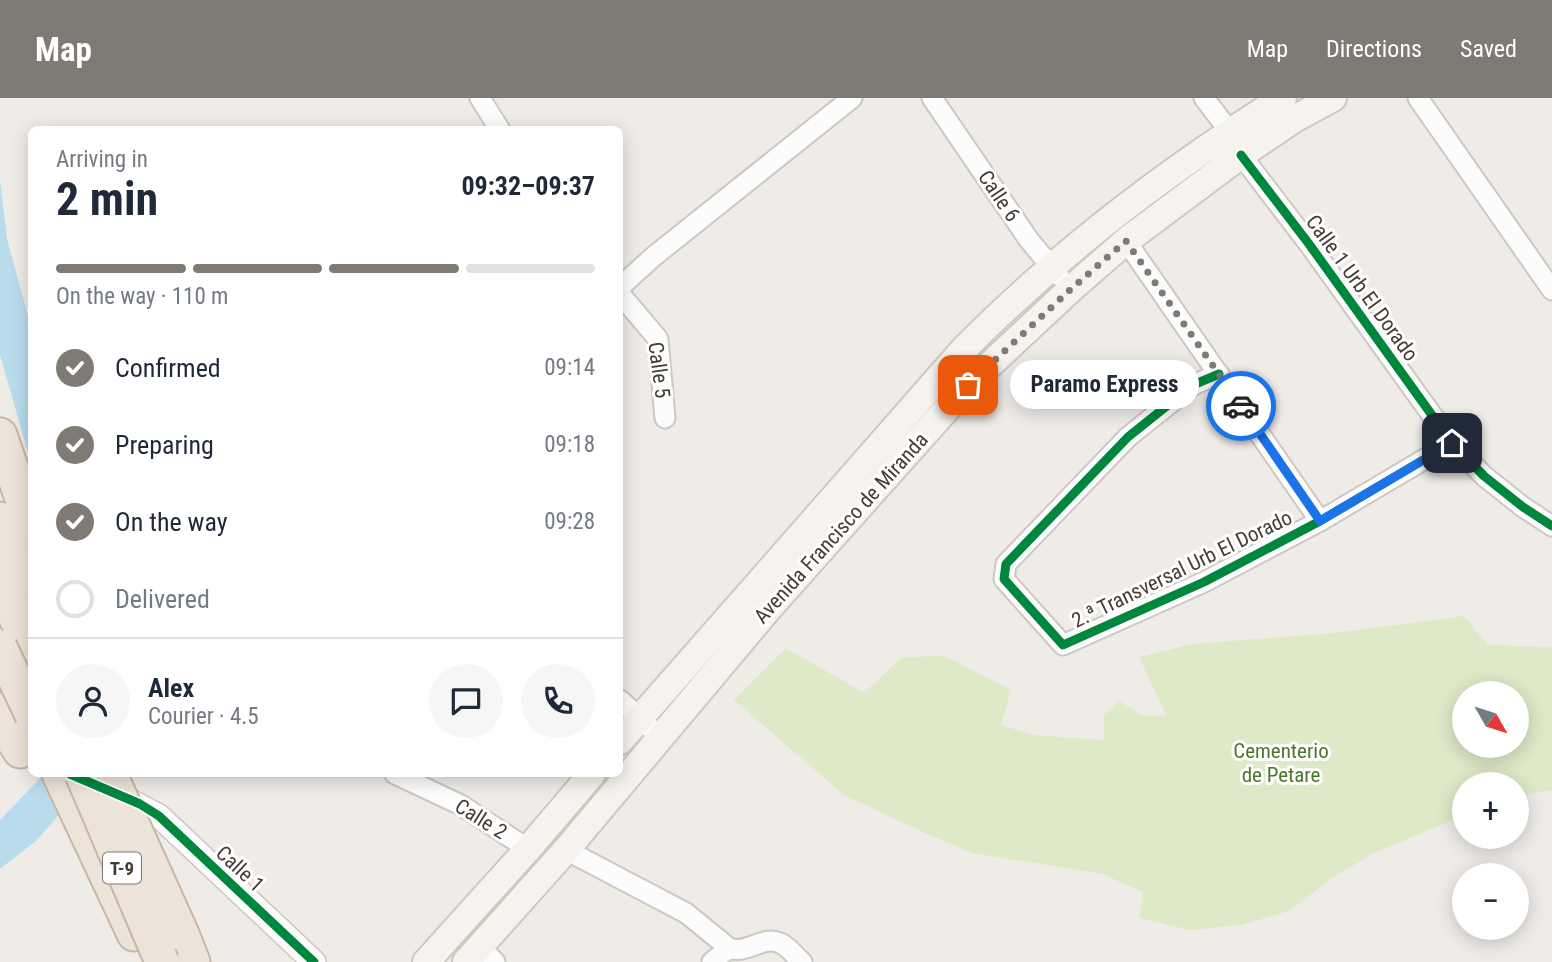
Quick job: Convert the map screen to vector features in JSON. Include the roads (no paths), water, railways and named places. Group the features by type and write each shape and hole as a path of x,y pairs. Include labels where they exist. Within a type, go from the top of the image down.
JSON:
{"highway":[{"path":"0,435 28,516"},
{"path":"0,519 28,639"},
{"path":"0,647 14,713 11,737 17,754"},
{"path":"14,713 28,688"},
{"name":"T-9","path":"60,777 146,962"},
{"name":"T-9","path":"83,777 162,962"},
{"name":"T-9","path":"111,777 193,962"}],"main road":[{"name":"Avenida Francisco de Miranda","path":"481,957 566,850 770,607 968,385 1071,289 1236,144 1283,98"},
{"name":"Avenida Francisco de Miranda","path":"623,737 964,349 1016,298 1099,228 1236,144 1296,118 1333,98"},
{"path":"426,962 589,777"}],"street":[{"path":"480,98 498,126"},
{"path":"623,284 653,257 852,98"},
{"name":"Calle 6","path":"932,98 1029,240 1071,289"},
{"name":"Calle 1 Urb El Dorado","path":"1205,98 1452,443 1484,476 1552,526"},
{"path":"1418,98 1552,290"},
{"path":"1126,241 1320,521"},
{"name":"Calle 5","path":"623,298 658,340 665,418"},
{"name":"2.ª Transversal Urb El Dorado","path":"1219,374 1193,385 1128,437 1006,564 1004,579 1063,645 1204,582 1320,521 1452,443"},
{"path":"623,703 660,737"},
{"name":"Calle 1","path":"77,777 140,804 159,816 314,962"},
{"name":"Calle 2","path":"401,777 461,805 528,849"},
{"path":"566,850 686,913 729,948 736,951 771,941 779,942 802,962"},
{"path":"712,962 729,948"}],"water":[{"path":"0,180 7,239 28,316 28,453 0,355"},
{"path":"41,777 52,777 82,788 37,840 0,869 0,820"}],"place":[{"name":"Paramo Express","path":"968,385"}],"park label":[{"name":"Cementerio de Petare","path":"1281,763"}]}
